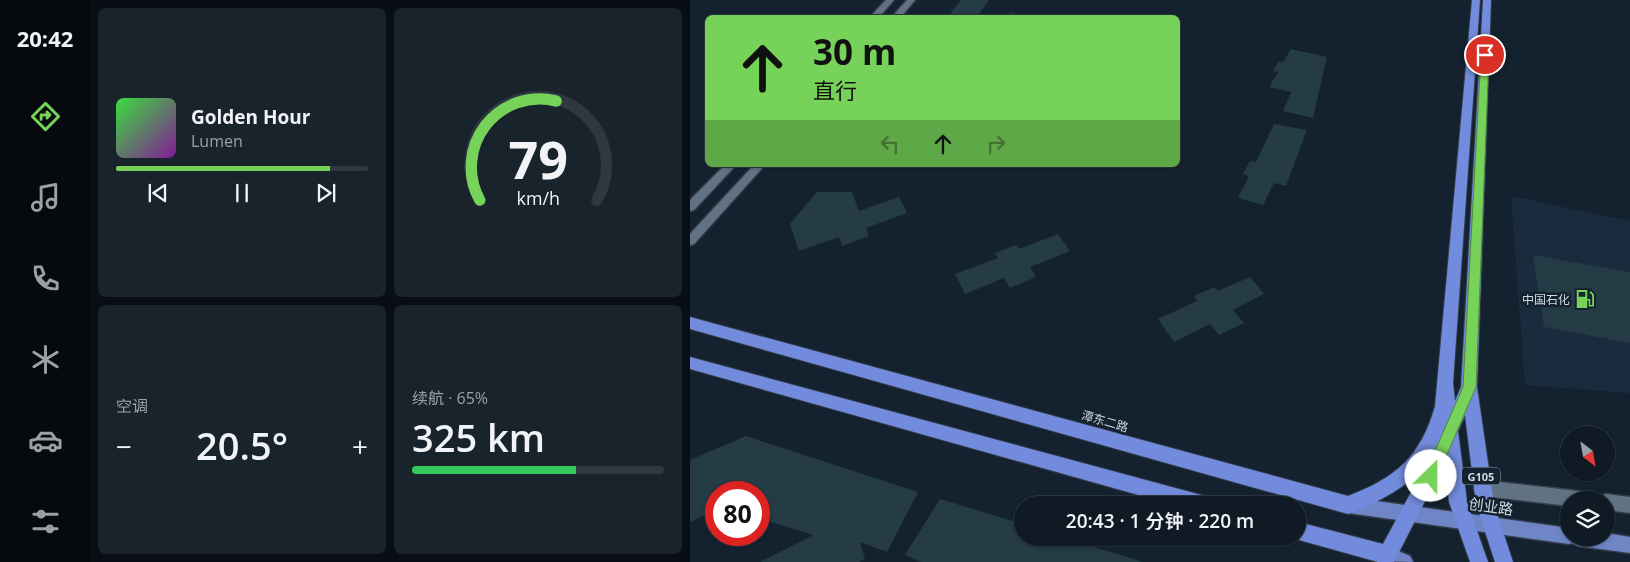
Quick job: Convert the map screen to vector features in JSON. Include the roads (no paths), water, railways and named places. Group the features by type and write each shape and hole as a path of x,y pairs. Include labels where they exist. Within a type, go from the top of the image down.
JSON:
{"highway":[{"name":"G105","path":"1476,0 1446,383 1458,502 1479,562"},
{"name":"G105","path":"1488,0 1469,387 1484,504 1504,562"},
{"name":"潭东二路","path":"690,323 1348,505"},
{"path":"690,363 1172,496"},
{"path":"1348,505 1387,488 1417,463 1430,445 1440,425 1445,404 1446,383"},
{"path":"1306,532 1387,555 1431,476 1469,387"}],"main road":[{"name":"创业路","path":"1348,505 1560,535"},
{"path":"1615,543 1630,545"},
{"path":"1387,555 1404,562"}],"street":[{"path":"876,15 890,0"},
{"path":"898,15 911,0"},
{"path":"690,207 729,167"},
{"path":"690,241 758,167"},
{"path":"1482,488 1560,497"},
{"path":"1615,503 1630,505"}],"place":[{"name":"中国石化","path":"1585,299"}]}
